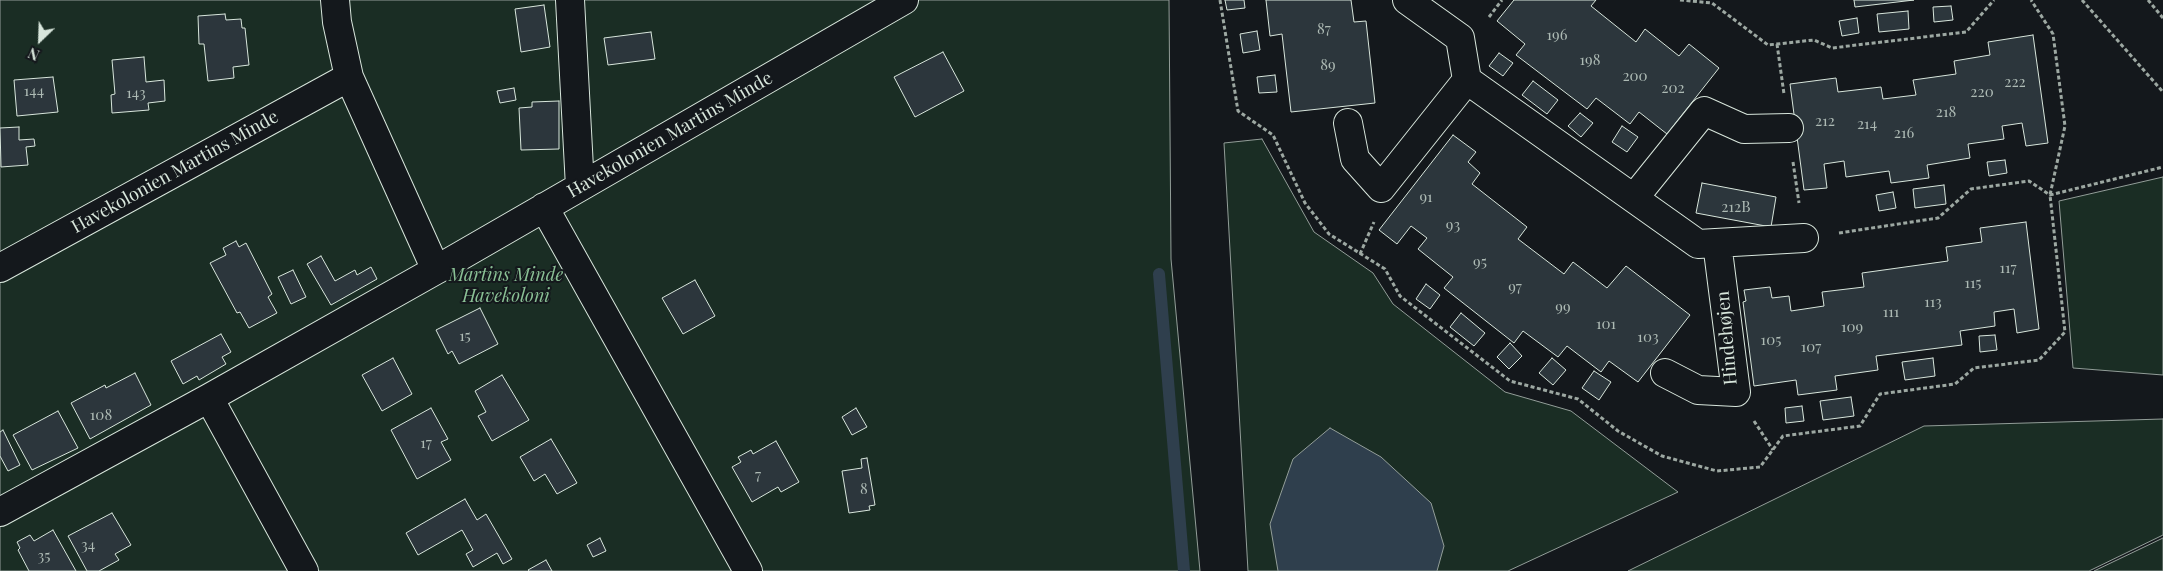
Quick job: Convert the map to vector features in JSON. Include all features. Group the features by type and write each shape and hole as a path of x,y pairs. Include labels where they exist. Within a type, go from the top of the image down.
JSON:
{"street":[{"path":"335,0 336,22 349,77 436,270"},
{"path":"570,0 580,187"},
{"name":"Havekolonien Martins Minde","path":"0,512 209,398 436,270 904,0"},
{"path":"1407,0 1460,38 1467,80 1698,244 1804,238"},
{"name":"Havekolonien Martins Minde","path":"0,268 349,77"},
{"path":"1348,123 1355,159 1381,188 1467,80"},
{"path":"1634,198 1704,111 1744,129 1789,128"},
{"path":"544,208 748,571"},
{"name":"Hindehøjen","path":"1665,373 1698,390 1736,392 1717,243"},
{"path":"209,398 304,571"}],"path":[{"path":"1680,0 1712,2 1768,45 1814,40 1832,48 1966,32 1994,0"},
{"path":"2082,0 2163,92"},
{"path":"2148,0 2163,18"},
{"path":"1804,238 1938,218 1971,189 2030,181 2050,195 2163,167"}],"green space":[{"name":"Martins Minde Havekoloni","path":"0,0 1169,0 1171,259 1200,571 0,571"},
{"path":"1262,139 1314,232 1373,273 1393,304 1505,392 1571,411 1678,492 1508,571 1248,571 1224,143"},
{"path":"2163,177 2163,375 2073,368 2059,201"},
{"path":"2163,419 2163,535 2089,571 1628,571 1924,426"},
{"path":"2163,538 2163,571 2094,571"}],"water":[{"path":"1330,428 1381,457 1431,503 1444,546 1437,571 1278,571 1270,524 1293,459"}],"building":[{"path":"1225,0 1244,0 1245,8 1227,10"},
{"path":"1266,0 1351,0 1354,22 1366,21 1375,103 1291,112 1282,34 1270,36"},
{"path":"1514,0 1596,0 1591,6 1636,42 1645,29 1679,56 1689,44 1719,68 1667,134 1639,112 1630,124 1596,98 1587,109 1516,55 1525,44 1497,21"},
{"path":"1854,0 1914,0 1855,7"},
{"path":"544,5 550,47 521,52 515,9"},
{"path":"1951,6 1953,20 1934,22 1933,7"},
{"path":"1908,11 1909,29 1879,32 1877,14"},
{"path":"225,14 226,20 241,19 242,28 245,28 249,65 233,67 234,78 208,81 204,44 199,44 198,16"},
{"path":"1857,18 1859,33 1842,36 1839,21"},
{"path":"1257,31 1260,50 1243,53 1240,34"},
{"path":"651,32 655,59 608,65 604,38"},
{"path":"2033,35 2048,143 2026,146 2022,123 2002,126 2004,139 1968,144 1970,158 1927,165 1929,178 1891,183 1889,171 1846,177 1844,161 1824,164 1827,188 1804,190 1790,84 1836,78 1838,92 1881,87 1883,99 1916,95 1913,80 1956,74 1954,61 1990,55 1988,42"},
{"path":"943,52 964,91 915,117 894,77"},
{"path":"1499,53 1513,63 1503,76 1489,66"},
{"path":"144,57 146,82 164,80 165,101 148,103 149,110 112,113 111,95 115,94 112,60"},
{"path":"1275,75 1277,92 1259,93 1257,77"},
{"path":"53,77 58,112 17,116 14,80"},
{"path":"1533,81 1558,100 1547,114 1522,95"},
{"path":"514,88 516,100 500,103 497,91"},
{"path":"559,101 559,149 521,150 519,108 532,107 532,102"},
{"path":"1580,113 1593,123 1581,137 1568,126"},
{"path":"1622,126 1638,137 1627,152 1612,142"},
{"path":"19,127 19,140 34,139 35,146 26,147 28,165 1,167 0,128"},
{"path":"1453,135 1476,152 1468,162 1480,173 1472,184 1527,227 1518,239 1564,274 1573,262 1607,288 1626,266 1690,315 1638,382 1609,361 1601,372 1567,346 1558,357 1523,331 1514,343 1444,288 1453,277 1418,249 1427,238 1411,226 1397,244 1379,230"},
{"path":"2005,160 2007,173 1989,176 1987,162"},
{"path":"1702,183 1776,197 1771,227 1696,213"},
{"path":"1944,185 1946,204 1915,208 1913,189"},
{"path":"1893,192 1896,208 1879,211 1876,195"},
{"path":"2026,222 2039,329 2017,333 2014,309 1994,312 1995,326 1960,331 1962,345 1876,356 1878,370 1835,376 1837,390 1798,395 1796,380 1754,386 1743,302 1746,301 1744,290 1770,287 1772,298 1789,296 1791,311 1824,306 1822,292 1864,287 1862,273 1948,261 1946,247 1982,242 1980,228"},
{"path":"236,241 239,247 246,243 272,294 268,297 277,313 249,328 240,312 237,313 210,263 226,255 223,248"},
{"path":"321,256 335,281 355,270 357,275 371,267 377,279 331,305 307,264"},
{"path":"293,270 306,297 291,304 278,277"},
{"path":"695,280 715,316 683,334 662,298"},
{"path":"1426,284 1440,295 1430,309 1416,299"},
{"path":"480,308 498,344 459,364 452,351 448,354 436,330"},
{"path":"1461,313 1485,333 1474,346 1450,327"},
{"path":"221,334 231,352 222,357 226,364 199,380 197,376 183,384 171,361"},
{"path":"1995,335 1997,350 1980,352 1979,336"},
{"path":"1510,343 1522,356 1509,369 1497,357"},
{"path":"393,358 412,394 382,411 362,375"},
{"path":"1552,358 1566,370 1553,385 1539,373"},
{"path":"1933,358 1935,376 1905,380 1902,362"},
{"path":"1594,371 1611,382 1599,400 1582,388"},
{"path":"135,373 151,405 90,439 71,403 105,385 106,388"},
{"path":"502,375 529,420 492,441 478,416 486,412 475,391"},
{"path":"1851,397 1854,416 1823,420 1820,401"},
{"path":"1802,406 1804,421 1786,423 1785,408"},
{"path":"431,408 448,439 441,442 451,460 417,479 391,430"},
{"path":"856,408 867,427 852,435 842,417"},
{"path":"58,411 78,448 32,470 13,435"},
{"path":"3,430 20,465 8,471 0,456 0,432"},
{"path":"551,439 577,483 557,494 545,474 534,481 520,457"},
{"path":"776,441 799,482 781,492 778,487 752,502 732,467 741,462 738,457 751,450 753,454"},
{"path":"867,458 875,505 869,506 870,510 849,513 842,471 862,468 861,459"},
{"path":"465,499 477,520 486,514 512,559 503,564 497,553 473,567 466,554 473,550 462,530 418,555 406,533"},
{"path":"112,513 131,545 115,554 119,560 99,571 87,571 68,536"},
{"path":"53,530 76,571 29,571 18,550 20,548 17,542 30,535 34,541"},
{"path":"600,538 606,551 593,557 587,545"},
{"path":"546,560 552,571 528,570"}],"waterway":[{"path":"1159,274 1184,571"}]}
